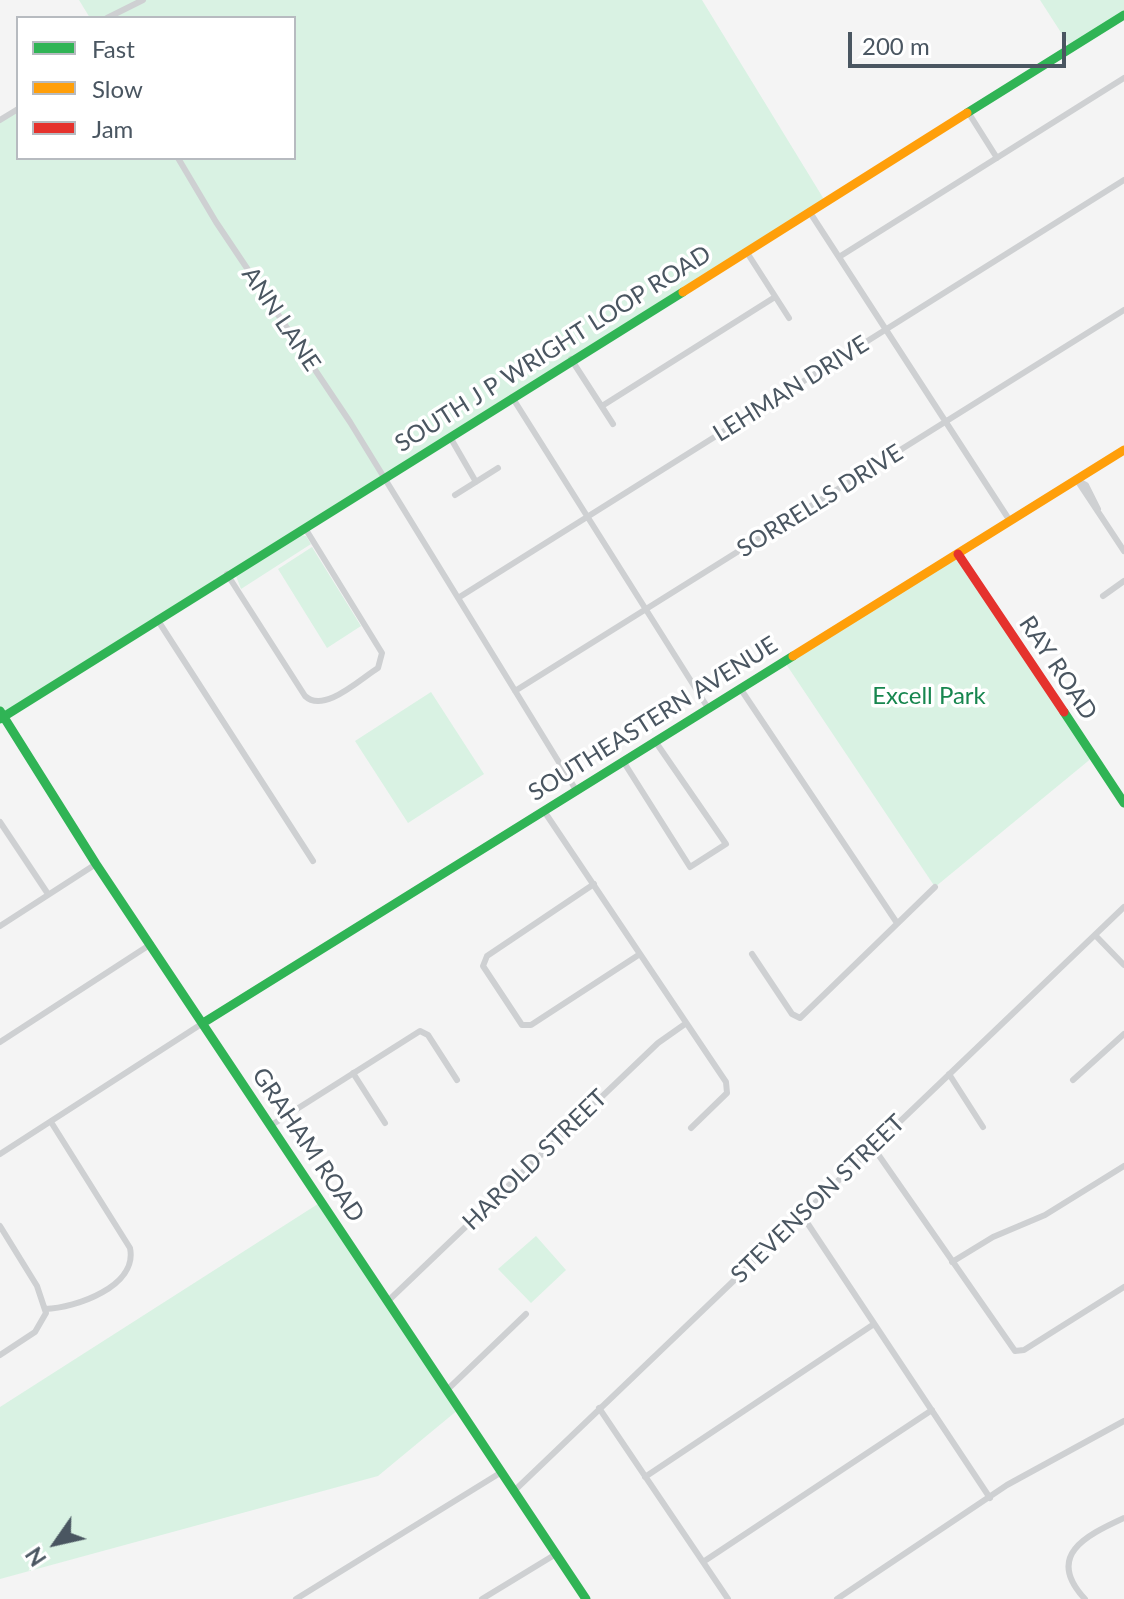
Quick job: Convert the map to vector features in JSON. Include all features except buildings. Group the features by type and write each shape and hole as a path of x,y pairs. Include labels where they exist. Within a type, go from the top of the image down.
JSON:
{"main road":[{"name":"SOUTH J P WRIGHT LOOP ROAD","path":"1,716 1124,15"},
{"name":"SOUTHEASTERN AVENUE","path":"203,1023 1124,450"},
{"name":"RAY ROAD","path":"958,554 1124,803"},
{"name":"GRAHAM ROAD","path":"1,716 96,864 586,1599"}],"street":[{"path":"111,16 143,0"},
{"path":"839,257 1124,78"},
{"path":"968,112 997,158"},
{"name":"ANN LANE","path":"179,160 384,479 576,790"},
{"name":"LEHMAN DRIVE","path":"458,598 1124,180"},
{"path":"809,211 1010,521"},
{"path":"746,251 789,318"},
{"path":"602,406 775,297"},
{"name":"SORRELLS DRIVE","path":"515,691 1124,310"},
{"path":"571,359 613,424"},
{"path":"512,397 708,708"},
{"path":"450,437 476,482"},
{"path":"455,495 498,468"},
{"path":"1077,480 1086,485 1124,551"},
{"path":"227,574 305,696 311,702 322,703 378,668 382,653 305,528"},
{"path":"1103,596 1124,581"},
{"path":"157,619 313,861"},
{"path":"740,688 897,923"},
{"path":"623,761 690,867 726,844 655,741"},
{"path":"544,811 726,1082 727,1093 691,1128"},
{"path":"0,822 48,894"},
{"path":"0,926 96,864"},
{"path":"594,884 487,956 483,966 522,1025 531,1025 640,954"},
{"path":"752,954 790,1011 800,1018 935,887"},
{"name":"STEVENSON STREET","path":"513,1492 1124,907"},
{"path":"1095,935 1124,965"},
{"path":"0,1042 151,944"},
{"path":"0,1154 203,1023"},
{"name":"HAROLD STREET","path":"388,1301 658,1043 685,1024"},
{"path":"270,1126 420,1031 428,1035 457,1080"},
{"path":"1073,1080 1124,1034"},
{"path":"353,1073 385,1123"},
{"path":"949,1074 983,1127"},
{"path":"45,1309 68,1307 87,1300 127,1273 133,1260 130,1248 51,1122"},
{"path":"873,1147 1005,1342 1017,1352 1124,1287"},
{"path":"952,1262 993,1237 1045,1215 1124,1166"},
{"path":"802,1215 990,1498"},
{"path":"0,1226 37,1286 45,1309 35,1332 0,1355"},
{"path":"447,1390 526,1314"},
{"path":"645,1477 874,1324"},
{"path":"599,1408 728,1599"},
{"path":"703,1562 932,1410"},
{"path":"837,1599 990,1498 1124,1421"},
{"path":"296,1599 500,1473"},
{"path":"1085,1599 1070,1582 1066,1569 1069,1557 1076,1547 1124,1518"},
{"path":"482,1599 556,1554"}],"green space":[{"path":"79,0 702,0 825,201 0,719 0,120 16,110 16,160 296,160 296,16 89,16"},
{"path":"1040,0 1124,0 1124,15 1071,48"},
{"path":"300,535 306,536 311,544 241,589 236,576"},
{"path":"312,547 361,626 327,648 278,569"},
{"name":"Excell Park","path":"958,554 1093,757 935,887 784,661"},
{"path":"431,692 484,774 408,823 355,741"},
{"path":"321,1202 459,1409 378,1476 0,1579 0,1407"},
{"path":"536,1236 566,1270 531,1303 498,1269"}],"traffic: fast":[{"path":"967,113 1124,15"},
{"path":"0,719 683,292"},
{"path":"203,1023 793,656"},
{"path":"0,711 96,864 586,1599"},
{"path":"1064,712 1124,803"}],"traffic: slow":[{"path":"683,292 967,113"},
{"path":"793,656 1124,450"}],"traffic: jam":[{"path":"958,554 1064,712"}]}
